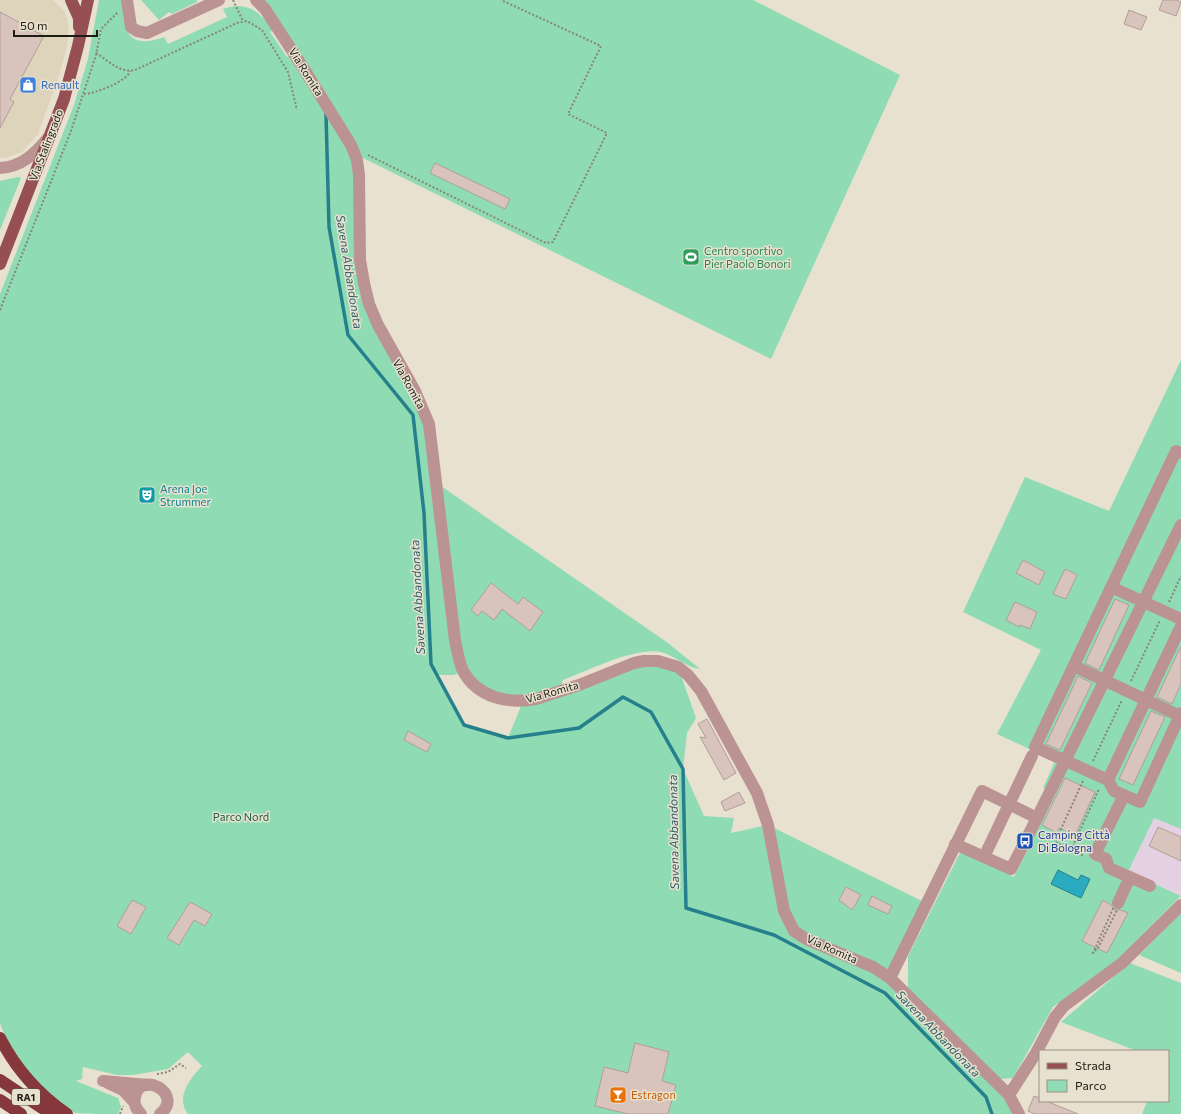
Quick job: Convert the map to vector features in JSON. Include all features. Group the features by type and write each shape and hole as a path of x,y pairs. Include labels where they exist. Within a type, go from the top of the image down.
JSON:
{"highway":[{"path":"0,1038 10,1056 34,1087 67,1114"},
{"name":"RA1","path":"0,1080 51,1114"},
{"path":"0,1100 21,1114"}],"main road":[{"path":"71,0 79,18 78,46"},
{"name":"Via Stalingrado","path":"0,264 52,133 78,46 88,0"}],"street":[{"path":"128,1 131,27 137,32 147,33 219,0"},
{"name":"Via Romita","path":"256,0 265,9 304,69 351,144 357,160 359,175 360,260 364,283 369,304 378,325 419,398 429,424 455,640 463,670 479,689 490,696 499,700 524,701 579,685 634,663 658,661 678,667 688,675 701,692 759,799 768,825 784,911 794,931 806,939 873,967 890,978 1009,1095 1020,1114"},
{"path":"0,168 24,162 52,133"},
{"path":"1074,666 1146,700 1180,714 1140,802 1114,791 1106,779 1035,747 1176,451 1181,453"},
{"path":"955,844 1011,869 1181,525"},
{"path":"1111,587 1181,620"},
{"path":"1106,779 1181,626"},
{"path":"984,857 1032,756"},
{"path":"890,978 982,791 1036,818"},
{"path":"1124,795 1095,854 1106,859 1109,868 1150,886"},
{"path":"1118,903 1130,877"},
{"path":"1009,1095 1036,1053 1055,1017 1064,1006 1126,960 1181,906"},
{"path":"137,1110 123,1090 104,1081 156,1085 162,1089 165,1094 166,1103 172,1114"},
{"path":"137,1110 135,1095 139,1090 148,1085"},
{"path":"160,1114 164,1110 166,1103"}],"path":[{"path":"233,0 242,21"},
{"path":"368,155 546,243 554,242 607,133 568,114 601,46 501,0"},
{"path":"0,310 71,132 96,53 101,29 128,1"},
{"path":"96,53 119,69 130,71 242,21 247,21 257,25 268,39 288,72 297,110"},
{"path":"84,94 98,91 110,86 128,76 130,71"},
{"path":"1095,854 1092,859 1055,842 1181,576"},
{"path":"1071,850 1106,779"},
{"path":"1116,902 1118,903 1120,904 1098,948 1093,953 1116,902"}],"shaded area":[{"name":"Renault","path":"0,0 53,0 65,12 69,28 67,46 59,76 38,134 22,152 5,158 0,158"},
{"path":"1154,818 1181,829 1181,896 1128,872"}],"green space":[{"name":"Parco Nord","path":"99,0 122,0 124,21 130,35 135,39 143,41 164,37 168,44 227,17 223,9 239,6 246,7 258,13 273,30 270,32 287,57 290,55 264,0 753,0 900,75 771,359 359,156 364,283 415,391 441,486 668,643 700,669 690,666 664,653 654,651 641,652 599,665 563,680 559,692 634,663 678,667 696,718 687,733 683,769 704,816 734,818 731,833 768,825 926,903 890,978 1019,1114 188,1114 184,1108 183,1101 186,1088 202,1066 188,1052 168,1069 133,1075 117,1075 83,1067 82,1079 76,1081 118,1098 121,1107 118,1114 89,1114 75,1113 64,1106 52,1097 30,1074 12,1048 0,1023 0,294 74,105 88,59","holes":["463,670 499,700 523,701 508,738 464,725 437,675 454,675"]},
{"path":"141,0 197,0 197,2 172,14 169,12 159,20"},
{"path":"18,177 21,178 0,230 0,181"},
{"path":"1181,360 1181,829 1154,818 1128,872 1181,896 1117,960 1053,1007 1013,1078 1000,1079 908,990 908,956 961,851 1014,877 1056,793 1043,788 1055,761 997,734 1041,650 963,612 1025,477 1109,511"},
{"path":"1181,913 1181,973 1139,955"},
{"path":"1130,963 1181,983 1181,1114 1142,1114 1147,1102 1169,1102 1169,1050 1134,1050 1061,1022"}],"water":[{"path":"1058,870 1078,880 1081,875 1090,879 1081,898 1051,884"}],"building":[{"path":"1163,0 1176,0 1181,2 1176,16 1159,10"},
{"path":"1129,10 1147,17 1141,30 1124,24"},
{"path":"0,12 44,36 10,99 14,102 0,128"},
{"path":"435,163 510,199 505,209 430,173"},
{"path":"1023,560 1045,572 1039,585 1016,573"},
{"path":"1065,569 1077,575 1066,599 1053,594"},
{"path":"491,583 518,604 523,597 543,612 530,631 502,609 494,620 482,611 478,616 471,610"},
{"path":"1115,599 1129,605 1099,670 1085,663"},
{"path":"1015,602 1037,612 1030,629 1020,625 1019,627 1006,620"},
{"path":"1181,646 1181,684 1172,704 1157,697"},
{"path":"1078,676 1092,683 1060,750 1046,744"},
{"path":"1151,711 1165,717 1133,785 1119,779"},
{"path":"707,719 736,773 724,780 700,737 706,738 698,724"},
{"path":"408,731 431,744 427,752 404,740"},
{"path":"1065,778 1095,792 1075,836 1059,828 1057,833 1042,825"},
{"path":"739,792 745,803 725,811 721,802"},
{"path":"1158,827 1181,837 1181,861 1149,846"},
{"path":"846,887 861,895 852,910 839,900"},
{"path":"872,896 892,906 888,914 868,905"},
{"path":"132,900 146,907 131,934 117,926"},
{"path":"1103,900 1111,905 1115,910 1121,910 1128,913 1107,953 1082,941"},
{"path":"190,902 212,914 205,926 194,920 179,945 167,938"},
{"path":"635,1043 669,1052 662,1081 676,1085 668,1114 628,1114 595,1106 604,1067 628,1073"},
{"path":"1034,1096 1039,1098 1039,1102 1048,1102 1078,1114 1035,1114 1028,1111"}],"waterway":[{"name":"Savena Abbandonata","path":"326,114 329,227 348,335 413,415 424,513 431,664 464,725 508,738 579,728 623,697 651,712 683,769 686,908 774,935 885,993 986,1097 992,1114"}],"place":[{"name":"Renault","path":"28,85"},
{"name":"Centro sportivo Pier Paolo Bonori","path":"691,257"},
{"name":"Arena Joe Strummer","path":"147,495"},
{"name":"Camping Città Di Bologna","path":"1025,841"},
{"name":"Estragon","path":"618,1095"}]}
